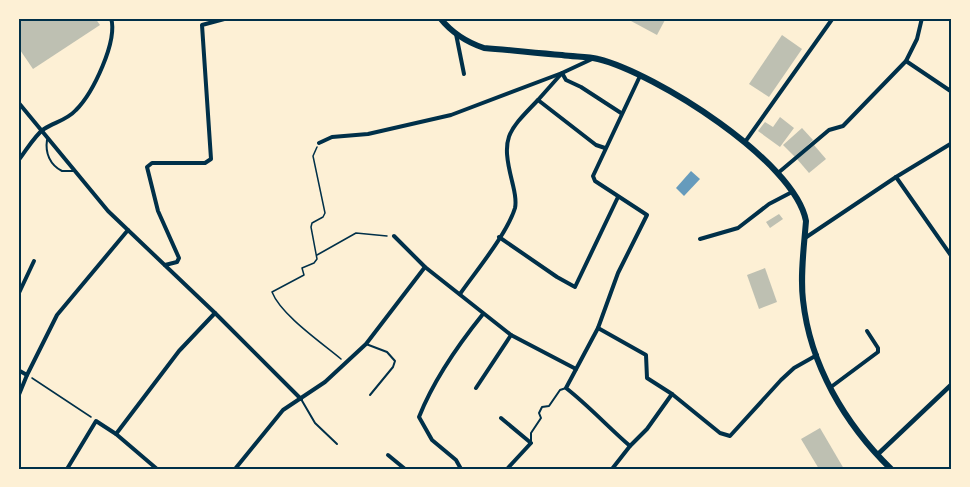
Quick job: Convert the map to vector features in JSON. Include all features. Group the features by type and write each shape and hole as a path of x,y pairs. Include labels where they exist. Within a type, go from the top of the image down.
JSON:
{"main road":[{"path":"440,18 468,43 484,48 596,58 618,64 703,111 744,143 777,173 793,192 804,212 802,297 807,325 817,355 830,388 846,416 861,437 891,469"}],"street":[{"path":"18,161 43,130 68,117 81,105 107,58 113,25 111,18"},
{"path":"165,265 177,262 179,258 158,211 147,167 152,162 205,163 211,159 202,25 228,18"},
{"path":"744,143 833,18"},
{"path":"777,173 829,130 843,126 906,61 917,39 922,18"},
{"path":"456,34 464,74"},
{"path":"319,143 332,137 368,134 451,115 596,58"},
{"path":"906,61 952,92"},
{"path":"460,294 499,237 514,210 516,201 506,147 509,135 516,123 562,73"},
{"path":"562,73 566,80 621,113"},
{"path":"630,446 609,428 586,403 566,388 598,328 618,273 647,215 595,181 593,176 640,75"},
{"path":"538,100 596,145 605,148"},
{"path":"18,102 108,211 301,399"},
{"path":"805,238 896,177 952,143"},
{"path":"896,177 952,257"},
{"path":"700,239 738,228 769,204 793,192"},
{"path":"499,237 575,287 618,197"},
{"path":"18,398 57,315 128,230"},
{"path":"394,236 425,267 511,335 576,369"},
{"path":"18,295 34,261"},
{"path":"235,469 283,410 347,363 366,344 425,267"},
{"path":"116,434 179,351 215,313"},
{"path":"461,469 456,460 432,440 419,417 425,401 459,344 483,314"},
{"path":"598,328 646,355 647,378 672,394 720,433 730,436 781,380 794,368 817,355"},
{"path":"830,388 878,352 878,348 867,331"},
{"path":"476,388 511,335"},
{"path":"18,370 27,375"},
{"path":"877,455 952,384"},
{"path":"612,469 647,429 672,394"},
{"path":"501,418 531,443 507,469"},
{"path":"67,469 96,421 116,434 157,469"},
{"path":"388,455 405,469"}],"lane":[{"path":"48,138 46,148 50,160 62,171 73,171"},
{"path":"366,344 387,352 393,356 395,361 393,367 370,395"},
{"path":"531,443 531,433 541,418 539,413 542,407 549,406 560,390 566,388"},
{"path":"301,399 315,423 337,444"}],"path":[{"path":"319,143 313,156 325,213 311,226 317,259 314,263 302,268 304,275 272,292 275,300 298,323 347,363"},
{"path":"316,255 356,233 394,236"},
{"path":"27,375 96,421"}],"water":[{"path":"691,171 700,179 684,196 676,188"}],"building":[{"path":"18,18 95,18 100,25 33,69 18,47"},
{"path":"633,18 666,18 657,35 631,21"},
{"path":"782,35 802,49 769,97 749,84"},
{"path":"780,117 794,128 780,147 758,131 765,122 773,127"},
{"path":"802,128 813,140 795,157 783,145"},
{"path":"814,145 826,159 809,173 797,159"},
{"path":"779,214 783,219 770,228 766,222"},
{"path":"765,268 777,302 759,309 747,275"},
{"path":"820,428 844,469 819,469 801,439"}]}
